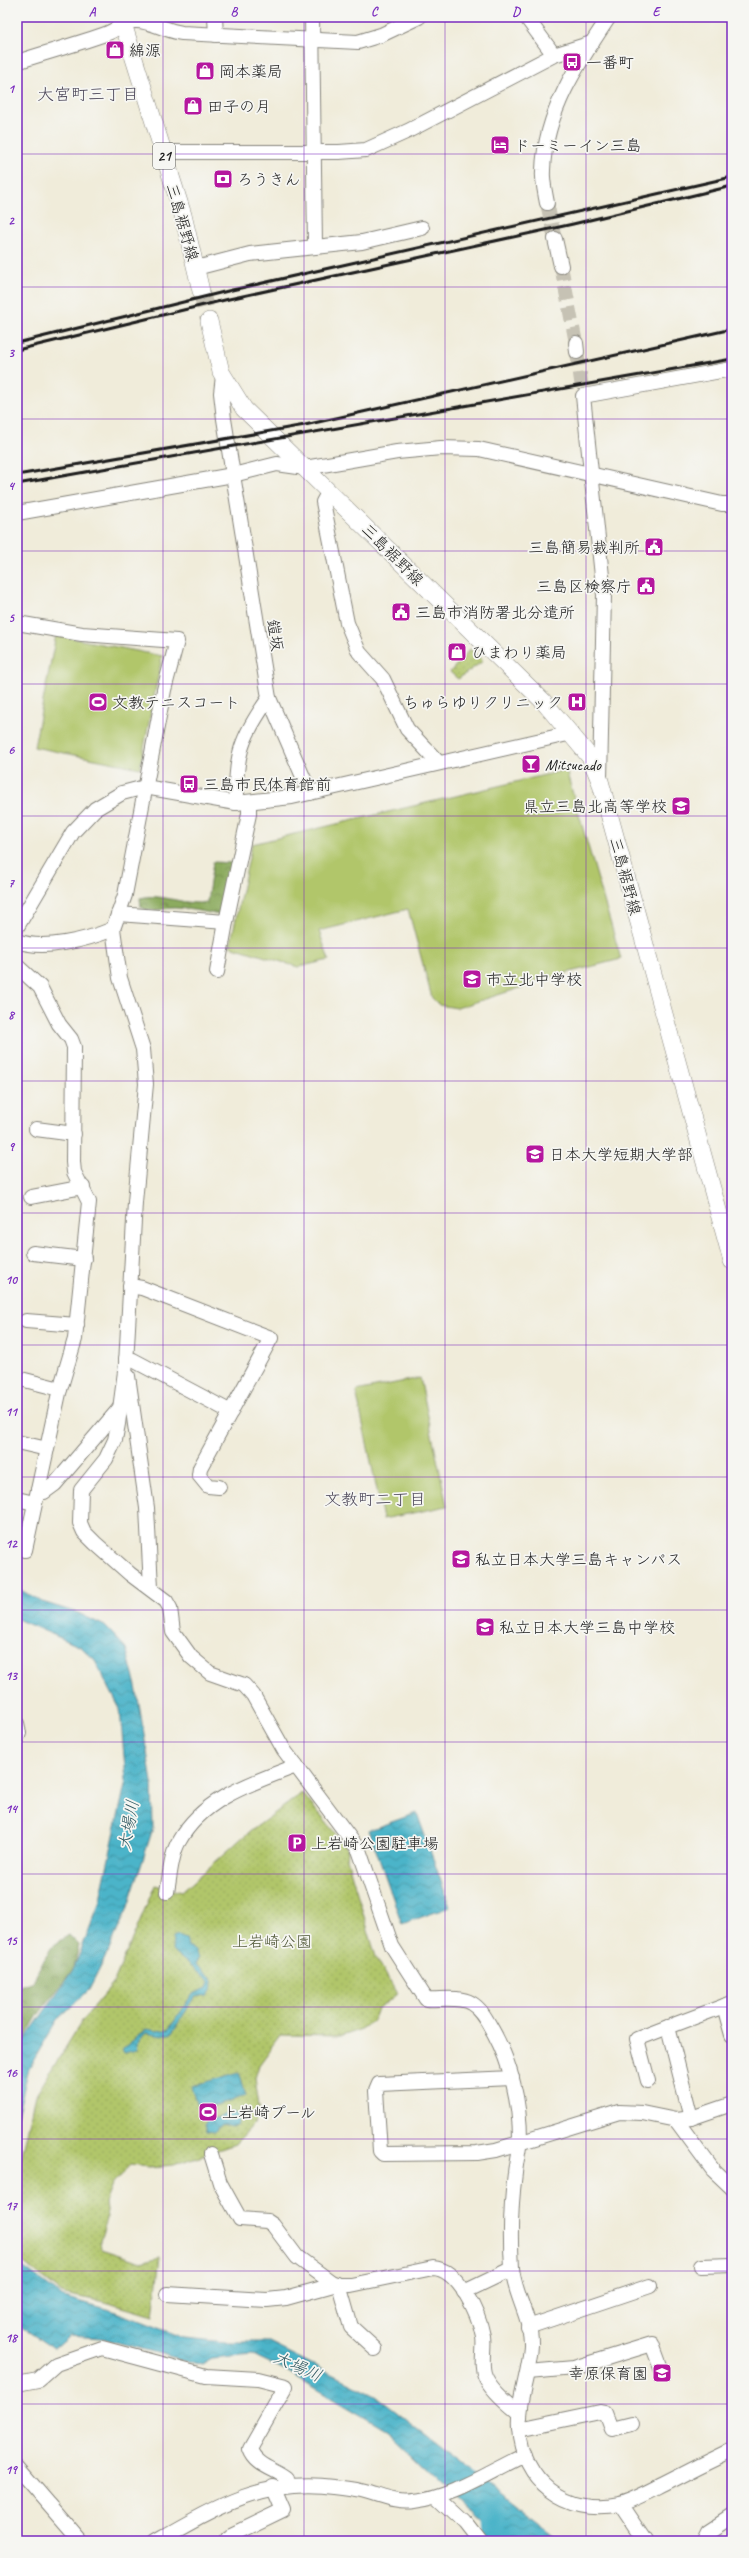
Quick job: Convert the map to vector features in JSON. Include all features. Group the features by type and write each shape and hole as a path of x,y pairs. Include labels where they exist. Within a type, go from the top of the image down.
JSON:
{"main road":[{"name":"三島裾野線","path":"122,20 163,152 196,268 201,291"},
{"name":"三島裾野線","path":"209,321 223,376 244,409 543,701 572,733 590,757 600,781 732,1261"}],"street":[{"path":"215,17 216,35"},
{"path":"312,17 311,40 315,246"},
{"path":"17,62 109,32 122,20 144,21 167,31 358,42 381,35 419,17"},
{"path":"526,17 554,55"},
{"path":"547,203 542,171 551,120 564,90 609,17"},
{"path":"163,152 314,152 366,150 408,131 554,55 592,43"},
{"path":"196,268 250,254 362,242 422,228"},
{"path":"555,239 561,266"},
{"path":"600,781 604,595 583,396 732,369"},
{"name":"鎧坂","path":"223,376 221,393 224,419 269,698 310,793"},
{"path":"17,513 234,475 277,464 305,468 396,452 441,448 479,449 722,504 732,504"},
{"path":"329,491 323,502 346,623 352,638 363,657 382,679 407,729 438,762"},
{"path":"17,622 82,634 176,640 164,690 125,895 113,929 120,978 143,1049 146,1084 130,1286 126,1361 115,1440 106,1459 81,1490 80,1523 84,1532 95,1543 130,1574 151,1588 168,1604 173,1632 183,1648 210,1674 244,1685 253,1695 270,1728 296,1766 359,1850 392,1946 426,2000 458,2000 472,2003 485,2016 498,2039 512,2078 520,2141 514,2188 512,2269 531,2343 528,2372 518,2412 519,2429 526,2455 533,2472 542,2485 561,2499 588,2504 620,2504 732,2450"},
{"path":"217,972 249,814 243,803 237,762 244,736 269,698"},
{"path":"17,927 73,832 95,809 122,793 145,787 243,803 310,793 438,762 572,733"},
{"path":"118,914 226,922"},
{"path":"17,941 26,944 79,941 113,929"},
{"path":"17,966 40,987 59,1024 71,1039 74,1047 74,1172 83,1187 89,1202 75,1339 60,1389 25,1550"},
{"path":"36,1129 74,1134"},
{"path":"31,1197 83,1187"},
{"path":"33,1253 84,1259"},
{"path":"130,1286 142,1288 271,1338 200,1471 200,1477 208,1486 219,1487"},
{"path":"26,1321 77,1325"},
{"path":"126,1361 133,1360 231,1412"},
{"path":"126,1361 148,1508 151,1588"},
{"path":"17,1378 60,1389"},
{"path":"17,1499 36,1496 55,1484 119,1409"},
{"path":"17,1442 47,1449"},
{"path":"17,1723 19,1733 17,1739"},
{"path":"167,1892 178,1842 196,1816 239,1788 296,1766"},
{"path":"648,2081 637,2039 728,2005 732,2035"},
{"path":"668,2027 691,2118"},
{"path":"512,2078 379,2084 376,2091 378,2142 383,2154 476,2153 496,2150 520,2141 619,2112 642,2113 676,2120 691,2118 732,2104"},
{"path":"676,2120 713,2170 732,2188"},
{"path":"211,2154 220,2183 240,2219 267,2221 273,2224 296,2257 338,2284 352,2327 375,2349"},
{"path":"702,2266 732,2265"},
{"path":"167,2294 267,2300 286,2298 338,2284 352,2285 426,2269 439,2268 455,2278 464,2292 483,2336 484,2375 504,2400 518,2412"},
{"path":"464,2292 512,2269"},
{"path":"528,2327 650,2286"},
{"path":"528,2372 574,2368 652,2344 662,2372"},
{"path":"17,2384 38,2380 56,2364 102,2348 206,2376 258,2379 286,2386 250,2449 256,2461 283,2475 287,2478 288,2485"},
{"path":"519,2429 600,2412 605,2413 610,2429 631,2424"},
{"path":"156,2541 231,2502 273,2487 288,2485 321,2485 360,2491 398,2502 440,2495 526,2455"},
{"path":"17,2466 81,2541"},
{"path":"226,2537 283,2510 273,2487"},
{"path":"440,2495 465,2522 478,2541"},
{"path":"620,2504 645,2541"},
{"path":"704,2541 710,2530 732,2516"}],"green space":[{"name":"文教テニスコート","path":"56,635 162,656 140,768 34,747"},
{"path":"470,649 483,661 458,679 450,672"},
{"path":"566,770 621,959 535,981 526,986 457,1008 439,1005 432,998 408,909 319,931 329,960 298,967 230,946 252,844"},
{"path":"213,862 233,863 221,916 184,909 174,908 149,910 141,907 140,898 148,897 165,898 191,903 207,902"},
{"path":"420,1378 447,1506 383,1519 356,1391"},
{"name":"上岩崎公園","path":"302,1793 348,1849 347,1859 376,1957 397,1994 378,2009 373,2021 357,2031 342,2036 281,2035 259,2065 255,2078 260,2114 255,2123 235,2144 174,2165 149,2167 130,2165 113,2183 105,2203 107,2219 100,2240 101,2249 141,2262 160,2257 153,2316 105,2302 63,2294 20,2260 17,2228 17,2176 36,2095 82,2021 113,1984 155,1885 182,1892 244,1836"},
{"path":"69,1935 79,1945 74,1968 38,2015 17,2051 17,1987 33,1981 51,1947"}],"water":[{"name":"大場川","path":"17,1588 42,1602 78,1613 105,1626 126,1648 136,1686 152,1782 153,1828 127,1910 104,1960 89,1990 58,2019 29,2068 17,2116 17,2051 74,1968 99,1904 126,1780 120,1709 94,1659 81,1647 17,1619"},
{"path":"417,1813 450,1907 402,1924 369,1830"},
{"path":"178,1935 186,1938 188,1946 195,1951 198,1959 195,1964 212,1980 213,1986 208,1995 195,1997 172,2033 162,2036 146,2033 136,2044 137,2050 124,2053 122,2049 147,2029 157,2031 169,2029 193,1994 207,1988 209,1981 172,1951 173,1937"},
{"path":"239,2072 246,2096 199,2110 192,2086"},
{"path":"229,2112 235,2112 239,2117 236,2126 232,2127 222,2124 215,2132 207,2131 205,2124 208,2118 219,2118"},
{"name":"大場川","path":"17,2253 20,2265 63,2297 117,2312 184,2338 226,2342 267,2342 376,2396 562,2541 504,2541 391,2433 285,2370 253,2355 212,2359 202,2365 101,2338 69,2336 54,2349 17,2324"}],"waterway":[{"path":"494,2512 496,2541"}],"tunnel":[{"path":"547,203 555,239"},
{"path":"561,266 576,343"},
{"path":"201,291 209,321"},
{"path":"577,352 583,396"}],"railway":[{"path":"17,343 232,290 732,177"},
{"path":"17,350 229,299 573,224 732,186"},
{"path":"17,475 305,425 732,329"},
{"path":"17,484 732,359"}],"place":[{"name":"綿源","path":"115,50"},
{"name":"一番町","path":"572,62"},
{"name":"岡本薬局","path":"205,71"},
{"name":"田子の月","path":"193,106"},
{"name":"ドーミーイン三島","path":"500,145"},
{"name":"ろうきん","path":"223,179"},
{"name":"三島簡易裁判所","path":"654,547"},
{"name":"三島区検察庁","path":"646,586"},
{"name":"三島市消防署北分遣所","path":"401,612"},
{"name":"ひまわり薬局","path":"457,652"},
{"name":"文教テニスコート","path":"98,702"},
{"name":"ちゅらゆりクリニック","path":"577,702"},
{"name":"Mitsucado","path":"531,764"},
{"name":"三島市民体育館前","path":"189,784"},
{"name":"県立三島北高等学校","path":"681,806"},
{"name":"市立北中学校","path":"472,979"},
{"name":"日本大学短期大学部","path":"535,1154"},
{"name":"私立日本大学三島キャンパス","path":"461,1559"},
{"name":"私立日本大学三島中学校","path":"485,1627"},
{"name":"上岩崎公園駐車場","path":"297,1843"},
{"name":"上岩崎プール","path":"208,2112"},
{"name":"幸原保育園","path":"662,2373"}],"district":[{"name":"大宮町三丁目","path":"88,94"},
{"name":"文教町二丁目","path":"375,1499"}]}
